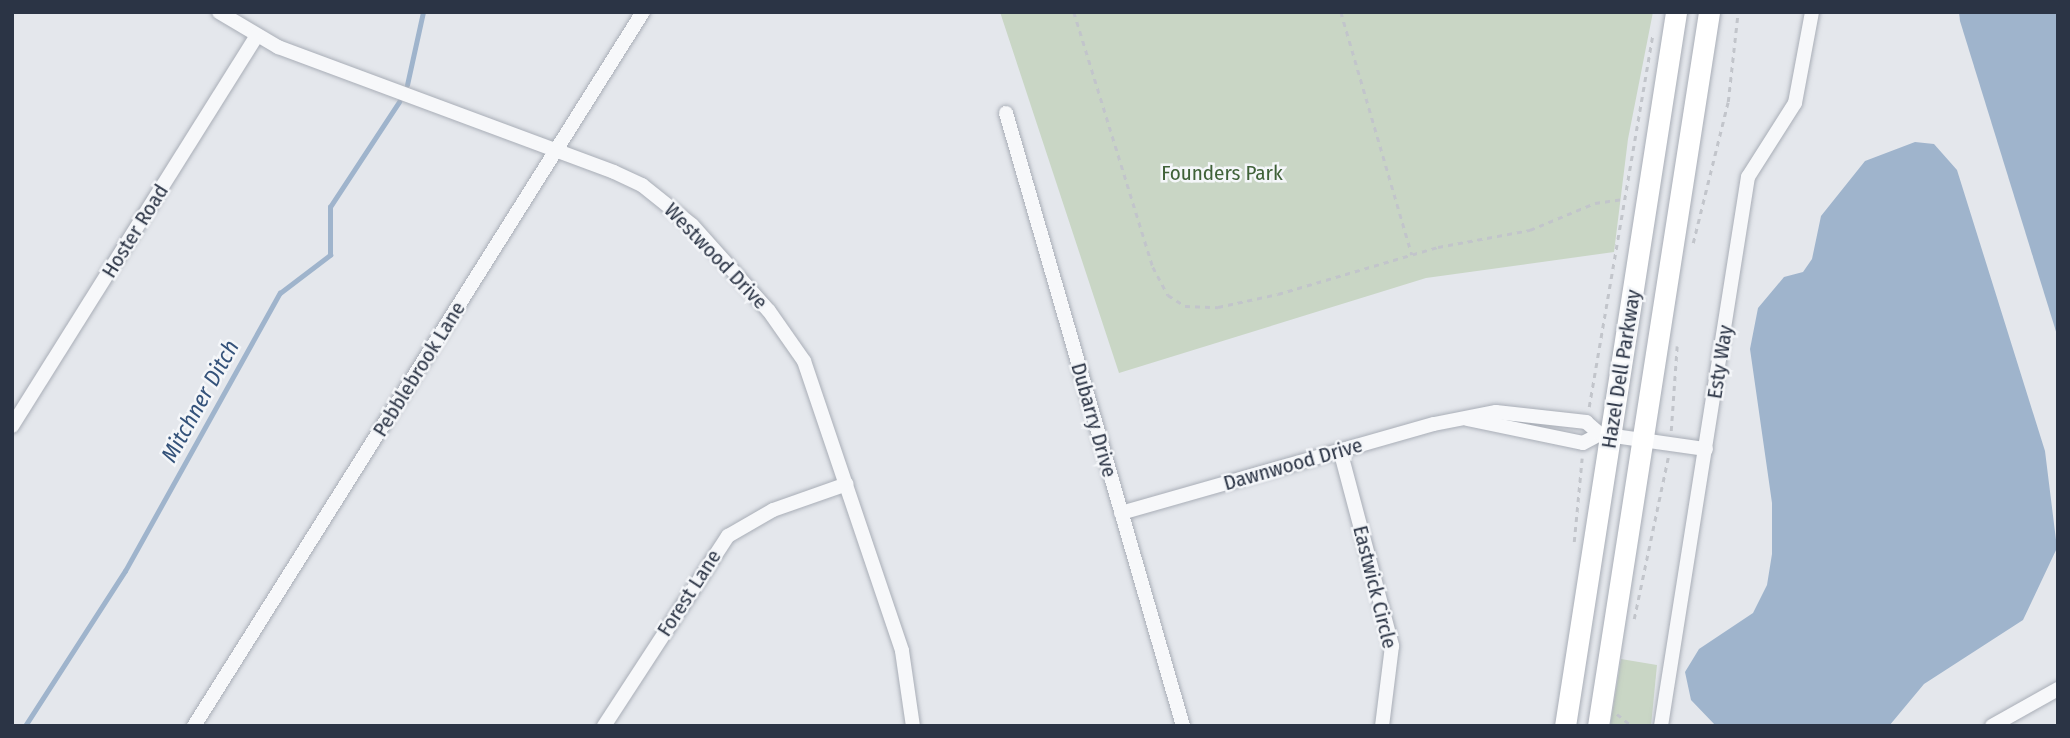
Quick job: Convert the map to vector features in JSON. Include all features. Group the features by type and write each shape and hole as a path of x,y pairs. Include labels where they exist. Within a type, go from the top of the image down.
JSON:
{"main road":[{"name":"Hazel Dell Parkway","path":"1565,726 1605,435 1676,12"},
{"name":"Hazel Dell Parkway","path":"1598,726 1709,12"}],"street":[{"name":"Westwood Drive","path":"219,12 257,35 642,185 692,225 734,269 804,361 902,651 913,726"},
{"name":"Pebblebrook Lane","path":"194,726 554,149 643,12"},
{"name":"Esty Way","path":"1661,726 1748,177 1795,103 1812,12"},
{"name":"Hoster Road","path":"12,426 257,35"},
{"name":"Dubarry Drive","path":"1006,113 1183,726"},
{"name":"Dawnwood Drive","path":"1121,513 1339,450 1465,419 1512,411 1586,422 1605,435"},
{"name":"Dawnwood Drive","path":"1465,419 1574,442 1605,435 1706,449"},
{"name":"Eastwick Circle","path":"1339,450 1392,646 1382,726"},
{"name":"Forest Lane","path":"604,726 728,536 757,517 847,484"},
{"path":"1992,726 2058,689"}],"path":[{"path":"1074,12 1153,267 1176,302 1205,309 1228,305 1412,255 1530,230 1595,203 1622,199"},
{"path":"1341,12 1412,255"},
{"path":"1692,246 1728,102 1738,12"},
{"path":"1589,407 1622,199 1654,29"},
{"path":"1671,427 1677,341"},
{"path":"1632,627 1668,457"},
{"path":"1615,726 1618,704"},
{"path":"1617,714 1632,726"}],"green space":[{"name":"Founders Park","path":"1000,12 1653,12 1628,139 1614,252 1426,278 1119,373"},
{"path":"1621,659 1657,665 1651,726 1610,726"}],"water":[{"path":"1959,12 2058,12 2058,338 1960,21"},
{"path":"1915,142 1934,144 1957,170 2045,451 2057,548 2023,620 1924,684 1889,726 1716,726 1691,700 1685,672 1699,649 1753,613 1767,585 1772,554 1772,503 1750,349 1758,308 1784,277 1803,272 1812,259 1821,216 1865,161"}],"waterway":[{"name":"Mitchner Ditch","path":"407,85 423,12"},
{"name":"Mitchner Ditch","path":"25,726 125,571 280,293 330,255 330,207 399,102"}]}
